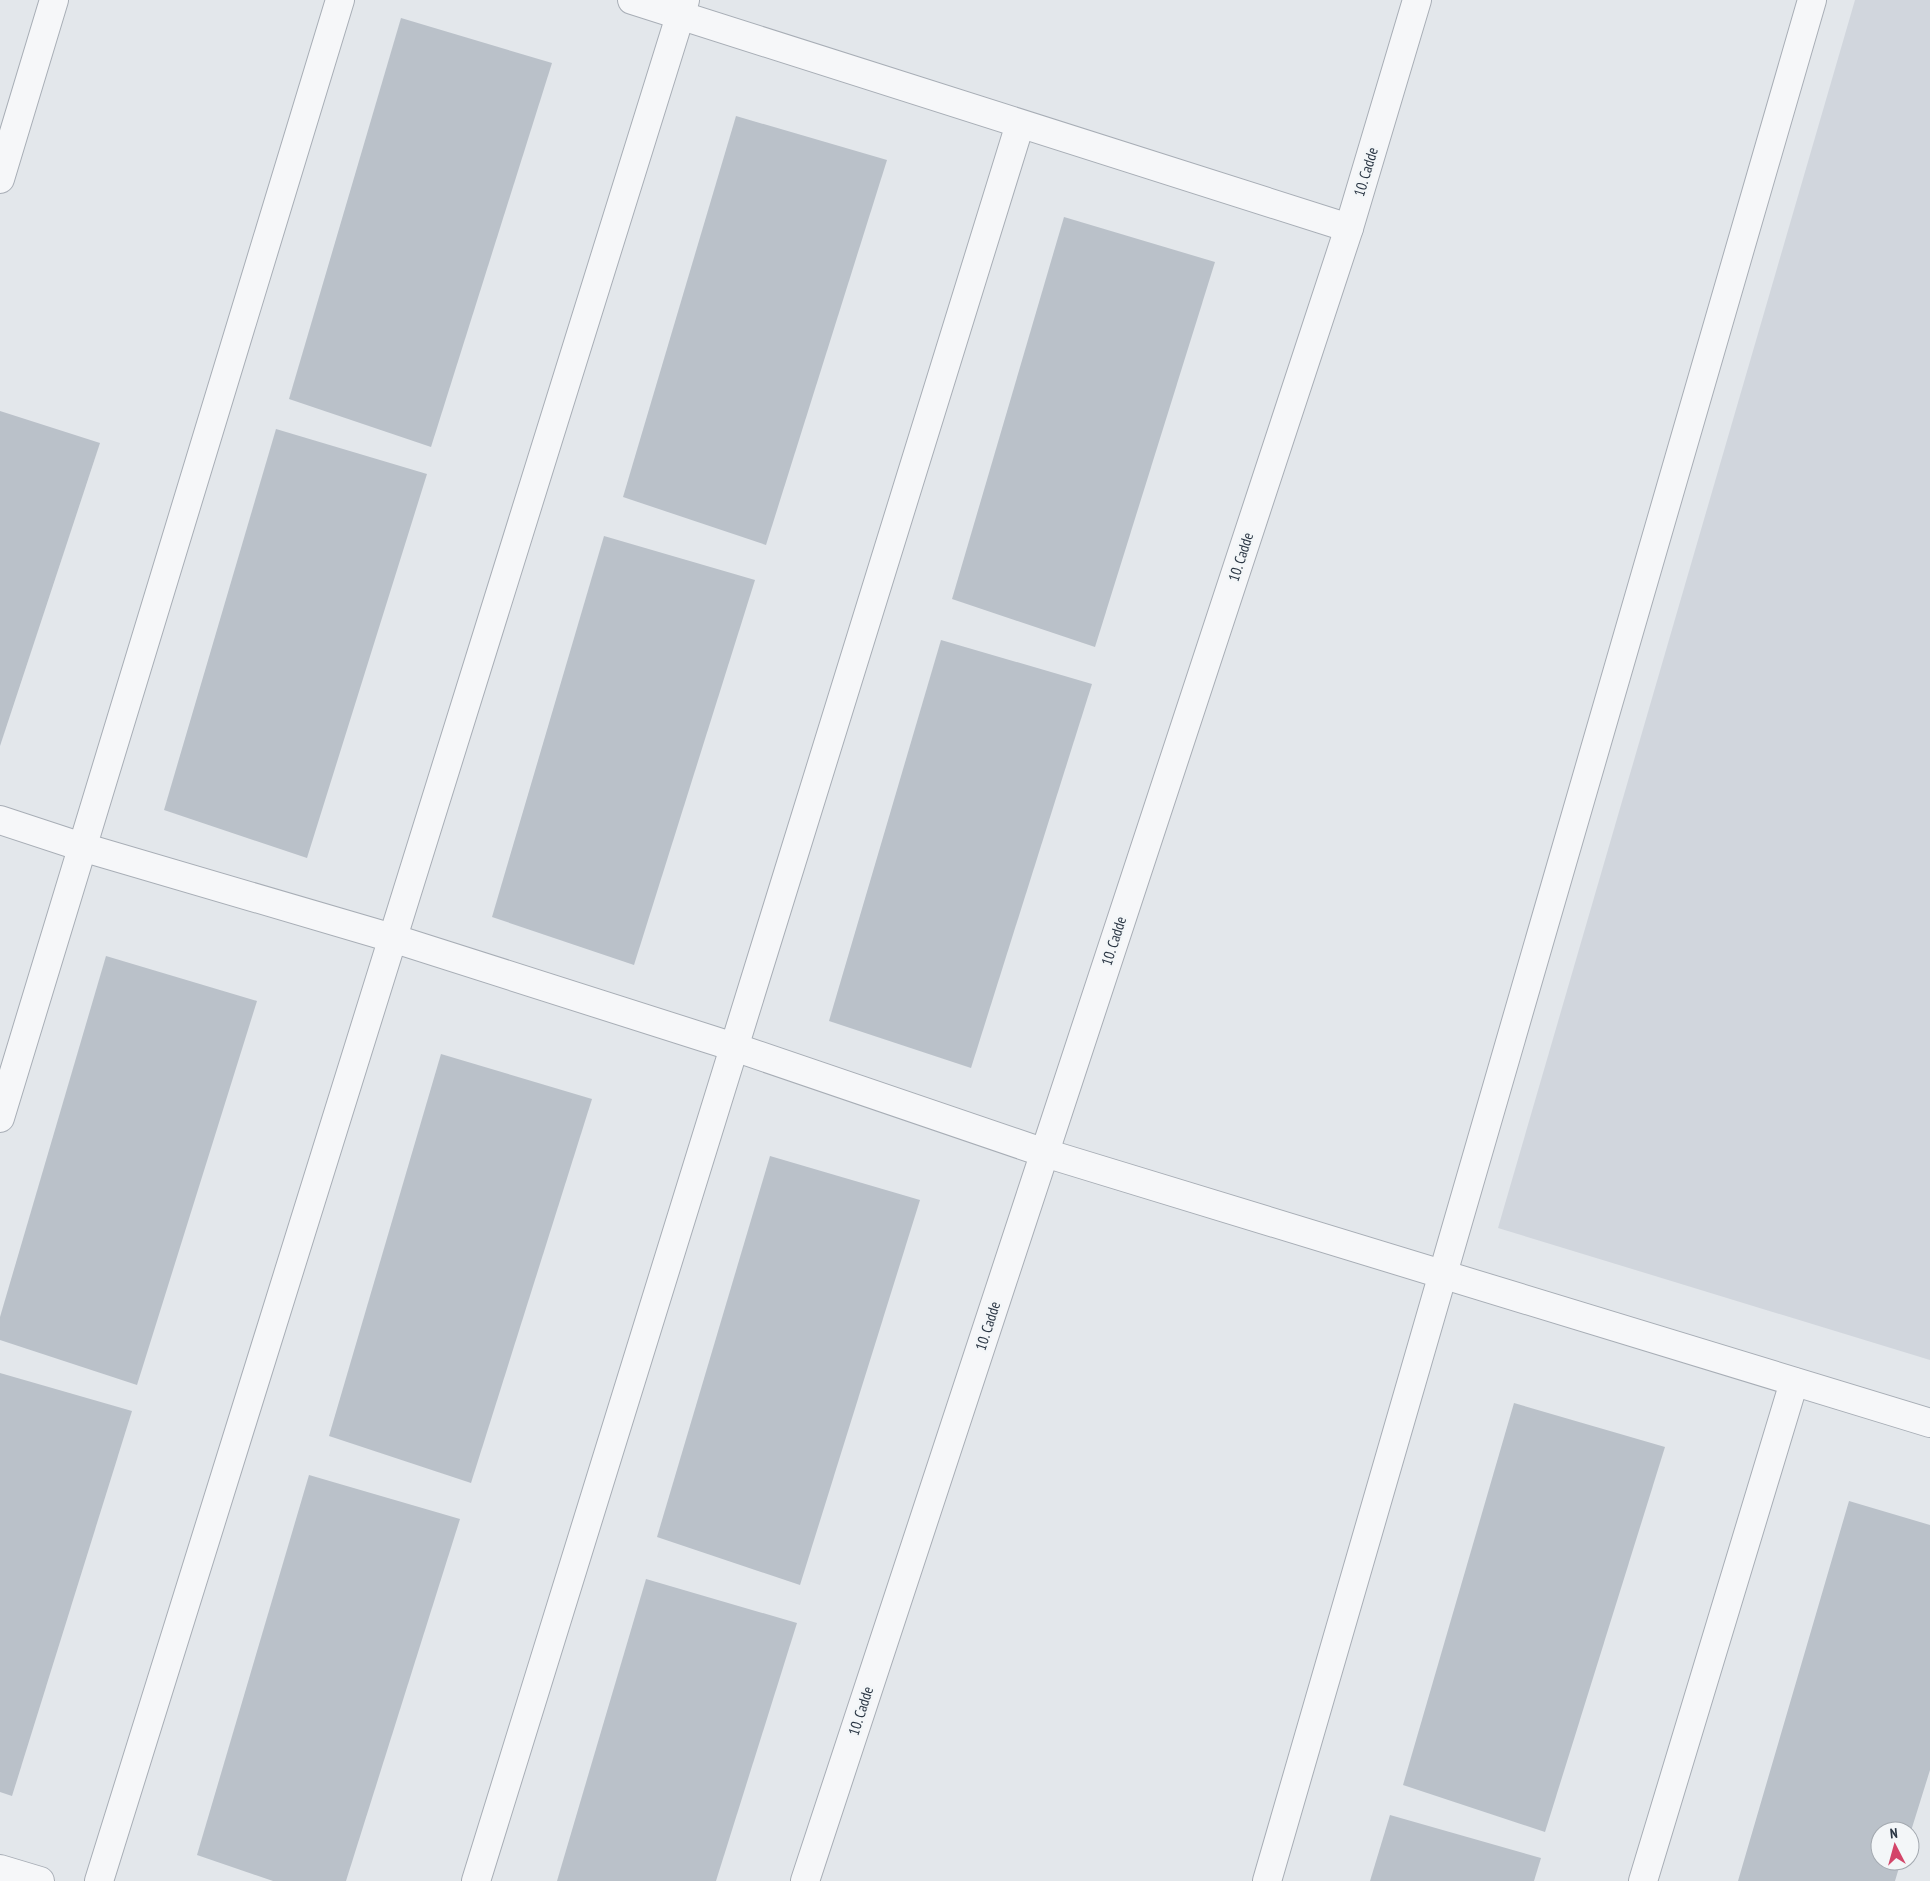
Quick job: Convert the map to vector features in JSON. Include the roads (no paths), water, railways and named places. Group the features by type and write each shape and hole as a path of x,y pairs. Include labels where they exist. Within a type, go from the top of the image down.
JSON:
{"street":[{"path":"0,179 54,0"},
{"path":"0,1118 340,0"},
{"path":"632,0 682,8 1020,124 1349,228"},
{"name":"10. Cadde","path":"805,1881 1349,228 1417,0"},
{"path":"1267,1881 1812,0"},
{"path":"99,1881 682,8"},
{"path":"476,1881 1020,124"},
{"path":"0,820 82,847 392,938 734,1047 1045,1153 1930,1423"},
{"path":"1643,1881 1794,1382"},
{"path":"0,1869 40,1881"}]}
